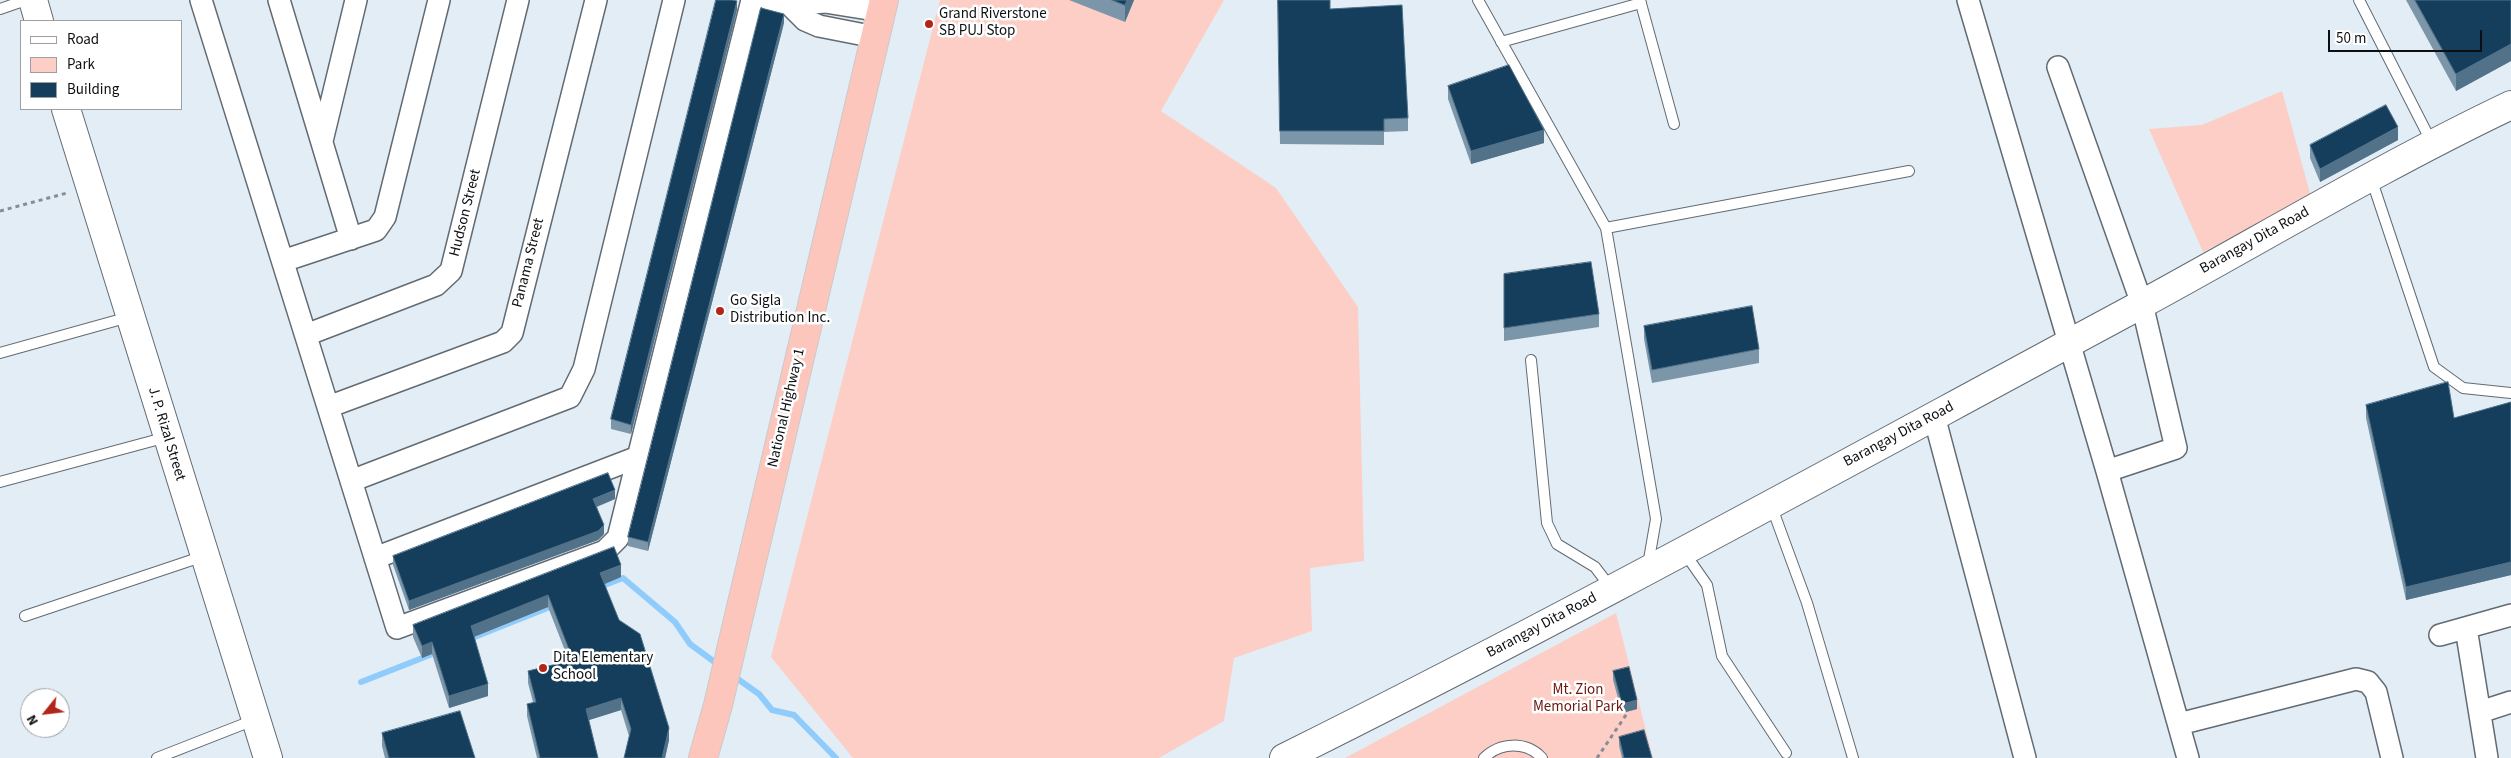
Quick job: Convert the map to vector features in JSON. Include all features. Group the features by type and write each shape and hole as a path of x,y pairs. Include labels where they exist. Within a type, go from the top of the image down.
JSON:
{"highway":[{"name":"National Highway 1","path":"703,758 718,705 880,16"}],"street":[{"path":"33,0 39,20"},
{"path":"201,0 397,628 605,551 618,538 752,0"},
{"path":"279,0 351,239"},
{"path":"322,142 356,0"},
{"path":"282,261 376,230 385,217 439,0"},
{"name":"Hudson Street","path":"306,336 436,285 451,271 518,0"},
{"name":"Panama Street","path":"328,407 502,342 512,333 596,0"},
{"path":"351,481 570,398 584,369 674,0"},
{"path":"769,0 790,5 825,2 880,16"},
{"path":"1968,0 2107,471 2188,758"},
{"path":"2058,67 2142,304 2176,448 2107,471"},
{"name":"Barangay Dita Road","path":"1284,758 1447,677 2142,304 2432,143 2511,105"},
{"name":"J. P. Rizal Street","path":"66,110 268,758"},
{"path":"1934,416 2025,758"},
{"path":"376,558 638,457"},
{"path":"2440,635 2511,615"},
{"path":"2466,628 2487,758"},
{"path":"2179,724 2356,679 2368,682 2376,692 2392,758"},
{"path":"2480,712 2511,702"}],"lane":[{"path":"0,9 26,0"},
{"path":"1478,0 1606,228 1656,520 1648,570"},
{"path":"2359,0 2432,143"},
{"path":"1501,42 1640,1 1674,124"},
{"path":"1606,228 1909,171"},
{"path":"2371,177 2434,367 2463,388 2511,393"},
{"path":"0,353 130,317"},
{"path":"1531,360 1547,523 1557,544 1595,567 1612,589"},
{"path":"0,482 167,437"},
{"path":"1771,504 1807,603 1853,758"},
{"path":"1683,551 1707,585 1722,656 1786,753"},
{"path":"25,616 204,556"},
{"path":"157,758 256,719"},
{"path":"1484,758 1497,748 1507,746 1529,749 1542,758"}],"path":[{"path":"0,211 90,187"},
{"path":"1597,758 1628,712"}],"green space":[{"path":"940,0 1224,0 1161,111 1276,188 1358,307 1364,561 1310,568 1312,631 1234,658 1224,721 1159,758 853,758 771,657"},
{"path":"2282,91 2311,197 2203,252 2149,129 2202,125"},
{"name":"Mt. Zion Memorial Park","path":"1616,613 1653,758 1345,758"}],"building":[{"path":"716,0 737,1 631,425 611,419"},
{"path":"1112,0 1127,0 1125,5"},
{"path":"1278,0 1330,0 1330,9 1402,5 1408,118 1384,119 1384,131 1280,131"},
{"path":"2415,0 2511,0 2511,44 2456,74"},
{"path":"761,8 784,14 648,542 628,537"},
{"path":"1509,65 1544,130 1471,151 1448,86"},
{"path":"2386,105 2398,127 2320,169 2310,145"},
{"path":"1591,262 1599,314 1504,328 1504,274"},
{"path":"1752,306 1759,349 1652,370 1644,326"},
{"path":"2448,382 2454,418 2511,402 2511,562 2406,587 2366,405"},
{"path":"608,473 615,490 593,499 604,525 598,531 409,601 393,556"},
{"path":"614,547 621,565 600,573 619,620 640,634 669,728 662,758 624,758 631,729 621,698 586,709 598,758 540,758 527,704 536,702 528,671 573,660 548,595 471,626 488,684 449,696 432,642 422,646 413,625"},
{"path":"1629,667 1637,700 1622,704 1613,671"},
{"path":"460,711 475,758 389,758 382,733"},
{"path":"1644,730 1652,758 1624,758 1619,737"}],"waterway":[{"path":"597,588 623,578 675,622 690,644 720,666"},
{"path":"467,640 555,605"},
{"path":"361,682 430,655"},
{"path":"732,675 759,694 772,710 794,715 836,758"}],"place":[{"name":"Grand Riverstone SB PUJ Stop","path":"929,24"},
{"name":"Go Sigla Distribution Inc.","path":"720,311"},
{"name":"Dita Elementary School","path":"543,668"}]}
